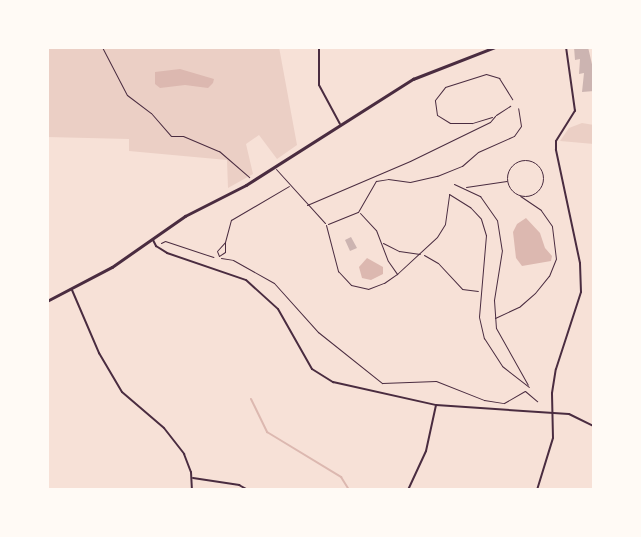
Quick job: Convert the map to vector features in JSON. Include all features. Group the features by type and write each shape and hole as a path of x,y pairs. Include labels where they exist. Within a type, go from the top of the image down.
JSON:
{"main road":[{"path":"47,301 72,289 185,216 254,180 414,79 495,47"}],"street":[{"path":"319,47 319,85 340,124"},
{"path":"537,490 553,438 552,393 556,369 581,292 580,263 556,150 556,141 575,111 566,47"},
{"path":"153,239 156,246 246,280 278,309 312,369 324,379 436,405 553,412 582,418 594,426"},
{"path":"72,289 108,370 122,392 179,445 189,465 192,490"},
{"path":"408,490 426,451 436,405"},
{"path":"192,478 239,485 248,490"}],"lane":[{"path":"495,116 472,123 450,124 437,116 435,100 445,87 486,74 499,78 512,99"},
{"path":"307,205 410,161 489,122 510,106"},
{"path":"326,225 358,212 376,181 388,178 410,182 437,176 462,166 478,152 514,136 521,126 518,108"},
{"path":"494,318 519,307 535,293 549,276 555,259 555,237 547,218 510,189 507,181 509,169 518,161 530,160 540,166 544,177 541,189 532,196 520,196"},
{"path":"274,167 326,225 334,265 351,285 376,287 422,254 445,224 449,194 470,207 484,226 487,245 479,317 487,345 502,366 529,387 523,372 499,337 494,318 495,289 502,250 500,230 486,201 454,184"},
{"path":"464,187 507,181"},
{"path":"225,242 229,225 236,215 289,186"},
{"path":"358,212 370,220 383,243 388,261 397,274"},
{"path":"383,243 399,251 422,254 438,263 462,289 471,293 480,291"}],"path":[{"path":"102,47 127,96 151,113 171,136 183,136 219,151 254,180"},
{"path":"156,246 165,241 208,256 233,260 274,283 318,332 382,383 436,381 484,400 504,402 525,391 537,401"}],"shaded area":[{"path":"47,47 279,47 297,145 277,159 259,135 246,144 253,174 228,188 227,160 129,151 129,139 47,137"},
{"path":"180,69 214,79 213,83 208,88 185,85 160,88 155,84 155,72"},
{"path":"582,123 594,125 594,144 560,141 569,128"},
{"path":"526,218 540,233 545,248 552,256 551,261 522,266 516,258 513,232 517,224"},
{"path":"367,258 383,267 383,274 371,280 362,278 359,267"}],"building":[{"path":"574,47 588,47 594,73 594,91 582,92 584,73 579,74 580,59 575,60"},
{"path":"351,237 357,248 350,251 345,240"}],"waterway":[{"path":"251,399 267,432 341,477 349,490"}]}
